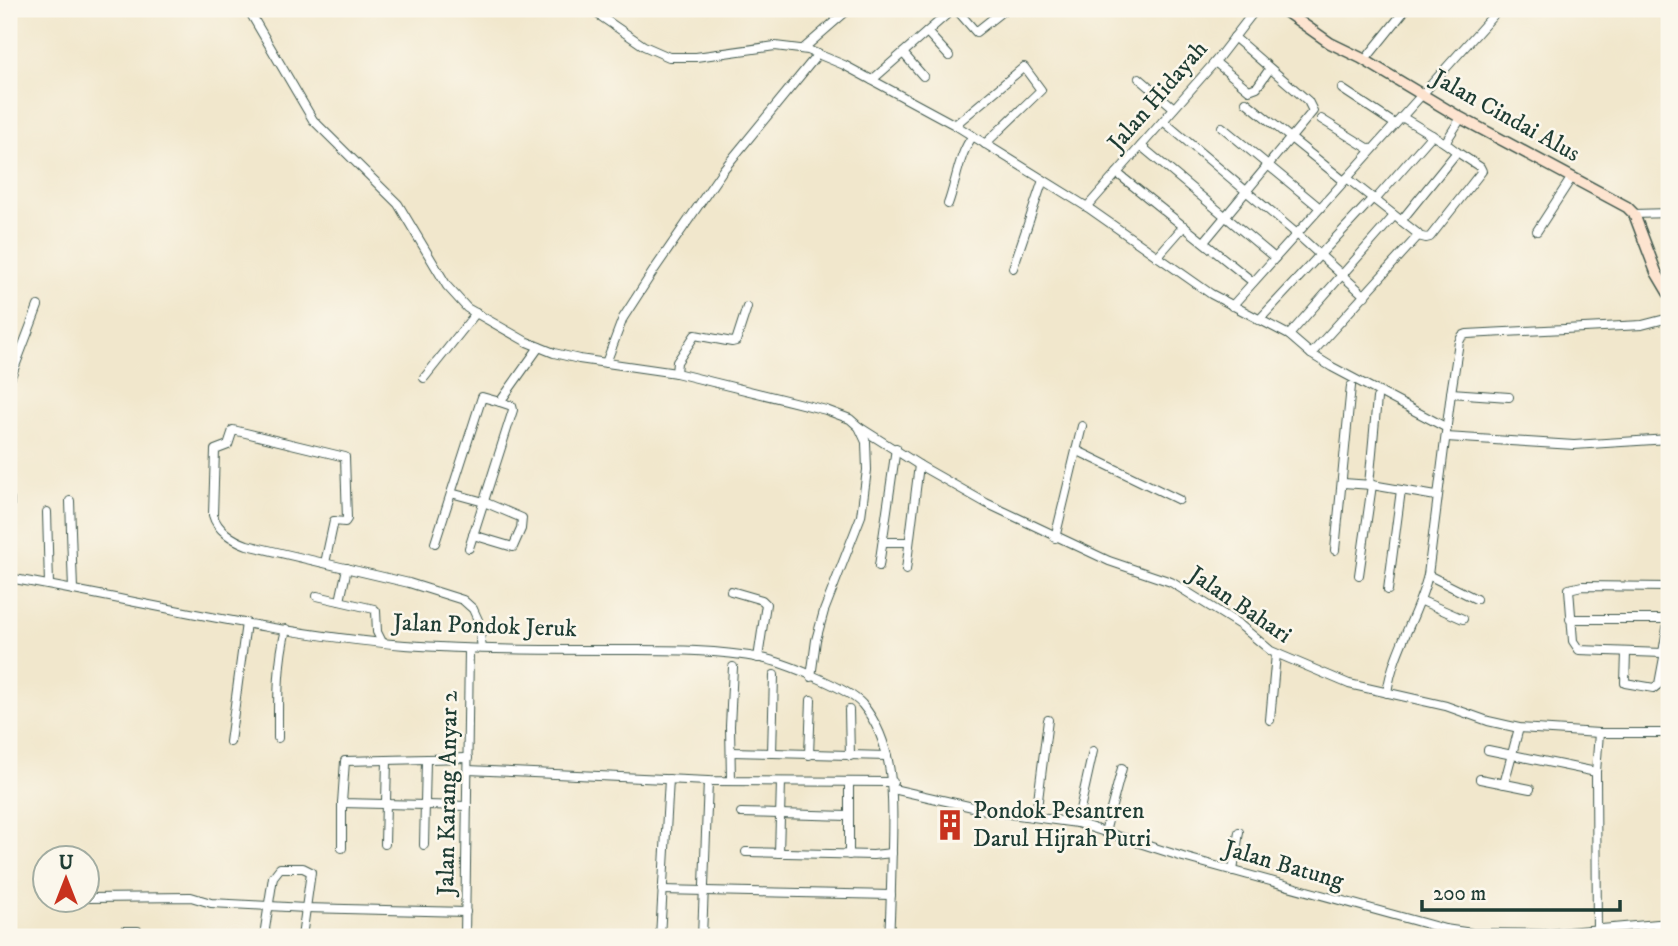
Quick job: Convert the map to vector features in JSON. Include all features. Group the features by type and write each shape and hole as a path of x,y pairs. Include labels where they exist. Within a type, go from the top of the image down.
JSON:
{"street":[{"name":"Jalan Bahari","path":"248,9 313,120 398,204 447,286 462,303 476,313 539,347 571,357 676,373 826,410 850,419 919,465 986,503 1055,538 1109,561 1171,582 1240,625 1276,654 1349,684 1446,706 1488,721 1519,728 1599,733 1669,733"},
{"path":"590,9 644,46 669,57 696,57 775,46 803,49 872,80 956,125 1087,207 1232,306 1289,335 1311,354 1446,432 1574,445 1669,439"},
{"path":"803,49 849,9"},
{"path":"872,80 955,9 976,32 1005,9"},
{"name":"Jalan Hidayah","path":"1087,207 1215,62 1256,9"},
{"name":"Jalan Cindai Alus","path":"1282,9 1330,43 1365,60 1461,118 1626,206 1634,214"},
{"path":"1365,60 1406,9"},
{"path":"1232,306 1499,9"},
{"path":"927,32 949,56"},
{"path":"1204,242 1312,114 1313,108 1234,37"},
{"path":"902,53 923,76"},
{"path":"606,363 622,318 654,270 723,170 818,54"},
{"path":"1215,62 1249,90 1257,87 1269,70"},
{"path":"956,125 1024,67 1041,90 985,144"},
{"path":"1139,78 1174,108"},
{"path":"1342,89 1395,124"},
{"path":"1246,102 1419,236 1426,238 1430,237 1482,171 1445,143 1402,117"},
{"path":"1445,143 1461,118"},
{"path":"1321,119 1371,150"},
{"path":"1163,121 1297,234 1365,296"},
{"path":"1222,127 1320,208"},
{"path":"1258,320 1432,135"},
{"path":"948,204 964,150 973,136"},
{"path":"1141,146 1275,258"},
{"path":"1289,335 1457,152"},
{"path":"1117,173 1253,282"},
{"path":"1537,232 1572,177"},
{"path":"1013,268 1043,180"},
{"path":"1669,213 1634,214 1656,271 1669,294"},
{"path":"1157,257 1184,226"},
{"path":"1311,354 1419,236"},
{"path":"9,382 38,306"},
{"path":"676,373 677,362 695,335 735,342 747,307"},
{"path":"424,378 476,313"},
{"path":"1388,692 1394,657 1422,601 1428,575 1436,496 1459,342 1462,337 1467,334 1643,325 1669,318"},
{"path":"500,402 539,347"},
{"path":"1335,550 1351,386"},
{"path":"1451,393 1509,397"},
{"path":"435,543 482,397 512,406 513,410 469,548"},
{"path":"1359,575 1377,398"},
{"path":"1055,538 1082,426"},
{"path":"811,677 816,640 831,588 852,541 863,507 867,448 859,427"},
{"path":"325,563 334,520 345,522 347,519 345,457 233,430 228,446 215,450 215,525 236,541 441,592 463,600 473,609 478,620 482,648"},
{"path":"879,566 896,448"},
{"path":"1076,450 1179,500"},
{"path":"905,570 919,465"},
{"path":"1343,484 1370,485 1436,496"},
{"path":"1388,590 1401,490"},
{"path":"451,494 519,515 522,521 513,547 473,535"},
{"path":"9,578 10,499"},
{"path":"69,501 73,590"},
{"path":"47,512 49,585"},
{"path":"884,542 909,542"},
{"path":"340,601 347,568"},
{"path":"1428,575 1476,599"},
{"name":"Jalan Pondok Jeruk","path":"9,578 179,612 334,638 469,649 681,650 778,662 848,692 860,702 872,719 887,756 893,786 889,937"},
{"path":"1665,652 1658,654 1579,650 1573,641 1569,589 1669,587"},
{"path":"731,591 762,600 766,604 758,658"},
{"path":"317,596 376,611 377,632 382,642"},
{"path":"1422,601 1464,620"},
{"path":"1570,619 1669,618 1659,684 1654,688 1625,683 1626,653"},
{"path":"230,742 246,623"},
{"path":"278,737 279,674 286,629"},
{"name":"Jalan Karang Anyar 2","path":"466,937 469,649"},
{"path":"1269,720 1276,654"},
{"path":"731,780 733,667"},
{"path":"772,753 774,675"},
{"path":"809,755 811,700"},
{"path":"849,710 850,756"},
{"path":"1037,816 1048,720"},
{"path":"1504,784 1519,728"},
{"path":"1597,933 1596,772 1599,733"},
{"path":"1489,750 1596,772"},
{"path":"1077,823 1093,751"},
{"path":"731,752 887,756"},
{"path":"342,848 345,761 468,758"},
{"path":"385,844 387,760"},
{"path":"424,845 426,760"},
{"path":"1105,832 1122,768"},
{"name":"Jalan Batung","path":"468,769 708,781 849,782 893,786 995,812 1077,823 1233,871 1445,929 1508,935 1597,933 1669,923"},
{"path":"660,937 669,779"},
{"path":"1480,779 1530,789"},
{"path":"702,937 708,781"},
{"path":"779,853 780,782"},
{"path":"849,782 849,855"},
{"path":"342,803 467,806"},
{"path":"741,813 848,816"},
{"path":"1233,871 1239,832"},
{"path":"746,852 849,855 892,853"},
{"path":"267,937 265,931 273,877 277,869 303,868 311,872 311,875 302,937"},
{"path":"662,890 891,895"},
{"path":"102,898 191,897 211,903 466,912"},
{"path":"124,931 138,932 142,937"}],"place":[{"name":"Pondok Pesantren Darul Hijrah Putri","path":"950,825"}]}
